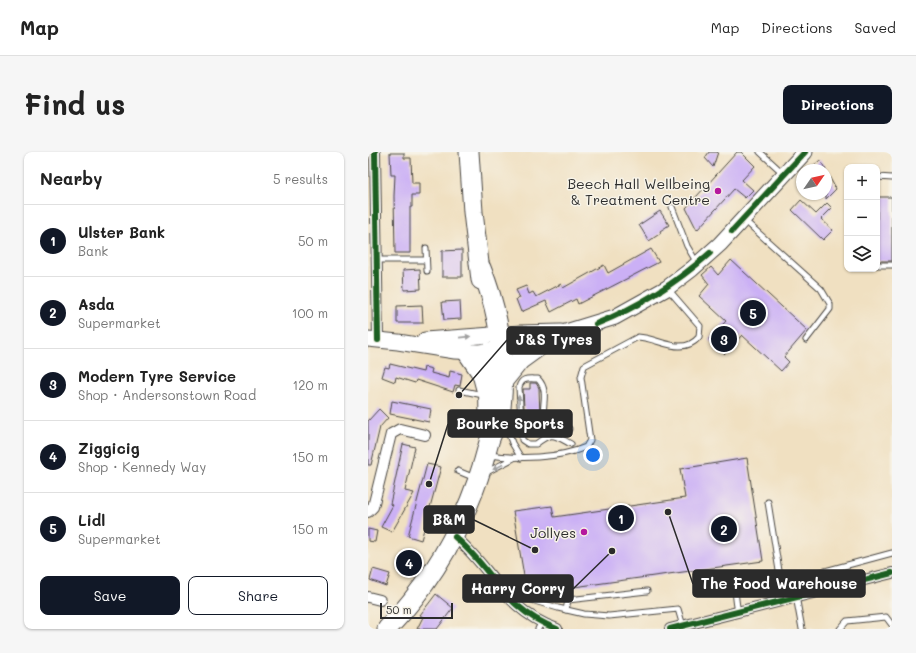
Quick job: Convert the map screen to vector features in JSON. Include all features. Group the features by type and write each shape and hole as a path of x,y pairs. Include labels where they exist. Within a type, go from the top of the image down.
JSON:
{"highway":[{"path":"469,152 473,212 481,268 481,293 493,343 499,396"},
{"path":"387,629 404,612 430,579 455,537 480,477 499,396 520,360 542,344"},
{"path":"467,352 499,396"}],"main road":[{"path":"373,340 467,352 493,343 566,332 615,317 667,288 698,264 744,219 805,152"},
{"path":"398,342 542,344 566,332"}],"street":[{"path":"373,340 377,260 375,152"},
{"path":"368,512 373,507 391,434 400,429 425,435"},
{"path":"455,537 475,555 502,592 518,608 540,626 557,629"},
{"path":"670,629 892,573"},
{"path":"368,597 380,600"}],"lane":[{"path":"760,152 784,175"},
{"path":"880,177 892,178"},
{"path":"672,207 687,246 698,264"},
{"path":"744,219 821,289 828,299 830,310 806,340"},
{"path":"426,248 427,271"},
{"path":"377,260 426,260"},
{"path":"880,265 892,265"},
{"path":"488,448 515,458 532,458 581,449 589,443 581,377 584,366 587,363 638,337 675,347 690,344 699,337 700,326 667,288"},
{"path":"569,429 548,425 545,420 543,389 538,378 525,379 520,382 522,440 528,444 536,444 547,436 554,435 571,444"},
{"path":"459,390 499,396 512,443 521,458"},
{"path":"458,471 480,477 515,458"},
{"path":"768,502 780,577"},
{"path":"738,612 735,592 738,579 745,574 764,574 780,577 803,576 892,553"},
{"path":"518,588 528,599 584,614 609,616 678,609 683,626"},
{"path":"566,610 568,600 647,591"},
{"path":"796,596 802,629"},
{"path":"840,629 847,621 886,617 892,625"}],"building":[{"path":"709,152 718,152 713,167 705,158"},
{"name":"Beech Hall Wellbeing & Treatment Centre","path":"737,152 741,152 755,166 742,180 753,190 745,198 734,189 697,230 686,208"},
{"path":"390,153 404,153 404,158 411,158 412,183 419,183 419,195 412,195 412,207 410,207 410,253 395,253 395,175 391,175"},
{"path":"820,160 822,164 816,164"},
{"path":"832,182 836,189 832,193"},
{"path":"880,197 892,197 892,261 880,261"},
{"path":"801,200 816,214 827,203 832,208 821,219 833,230 823,240 792,210"},
{"path":"660,211 669,225 660,231 661,233 649,241 639,225"},
{"path":"651,249 659,262 578,304 576,299 551,312 546,301 521,312 516,299 520,298 516,290 526,286 529,294 533,292 536,297 561,284 563,288 604,265 608,273"},
{"path":"462,250 462,277 442,277 442,251"},
{"path":"731,260 807,330 784,357 789,362 781,371 742,335 725,354 709,339 726,321 699,296 709,284 702,275 711,267 718,275"},
{"path":"420,269 421,289 404,290 403,270"},
{"path":"460,301 461,319 444,320 442,302"},
{"path":"422,305 423,323 397,323 397,306"},
{"path":"390,364 423,372 424,367 432,369 431,373 449,378 450,371 462,374 460,386 455,385 453,392 416,380 415,383 396,377 395,382 382,377 385,367 389,368"},
{"path":"530,383 536,383 539,388 540,417 543,427 525,428 523,389 530,389"},
{"path":"392,401 431,409 429,422 390,414"},
{"path":"379,409 388,418 380,427 371,465 368,465 368,421"},
{"path":"403,444 415,447 405,491 414,493 392,532 381,527 393,505 390,504"},
{"path":"747,458 763,561 574,587 574,585 535,590 534,580 525,582 513,511 552,506 554,517 685,498 680,469"},
{"path":"427,464 441,467 421,540 408,536"},
{"path":"368,529 377,531 375,542 368,541"},
{"path":"405,554 415,557 412,571 402,569"},
{"path":"373,569 390,574 386,586 370,580"},
{"path":"436,594 453,608 437,629 417,629 423,617 420,615"}],"cycle path":[{"path":"375,152 378,340"},
{"path":"732,231 805,152"},
{"path":"596,324 627,310 656,294 670,285 710,253"},
{"path":"455,537 469,550 501,588 524,611 539,621 557,629"},
{"path":"670,629 892,573"}],"place":[{"name":"Beech Hall Wellbeing & Treatment Centre","path":"718,191"},
{"name":"Lidl","path":"753,313"},
{"name":"Modern Tyre Service","path":"724,339"},
{"name":"J&S Tyres","path":"459,395"},
{"name":"Bourke Sports","path":"429,484"},
{"name":"The Food Warehouse","path":"668,512"},
{"name":"Ulster Bank","path":"621,518"},
{"name":"Asda","path":"724,529"},
{"name":"Jollyes","path":"584,532"},
{"name":"B&M","path":"535,550"},
{"name":"Harry Corry","path":"612,551"},
{"name":"Ziggicig","path":"409,563"}]}
